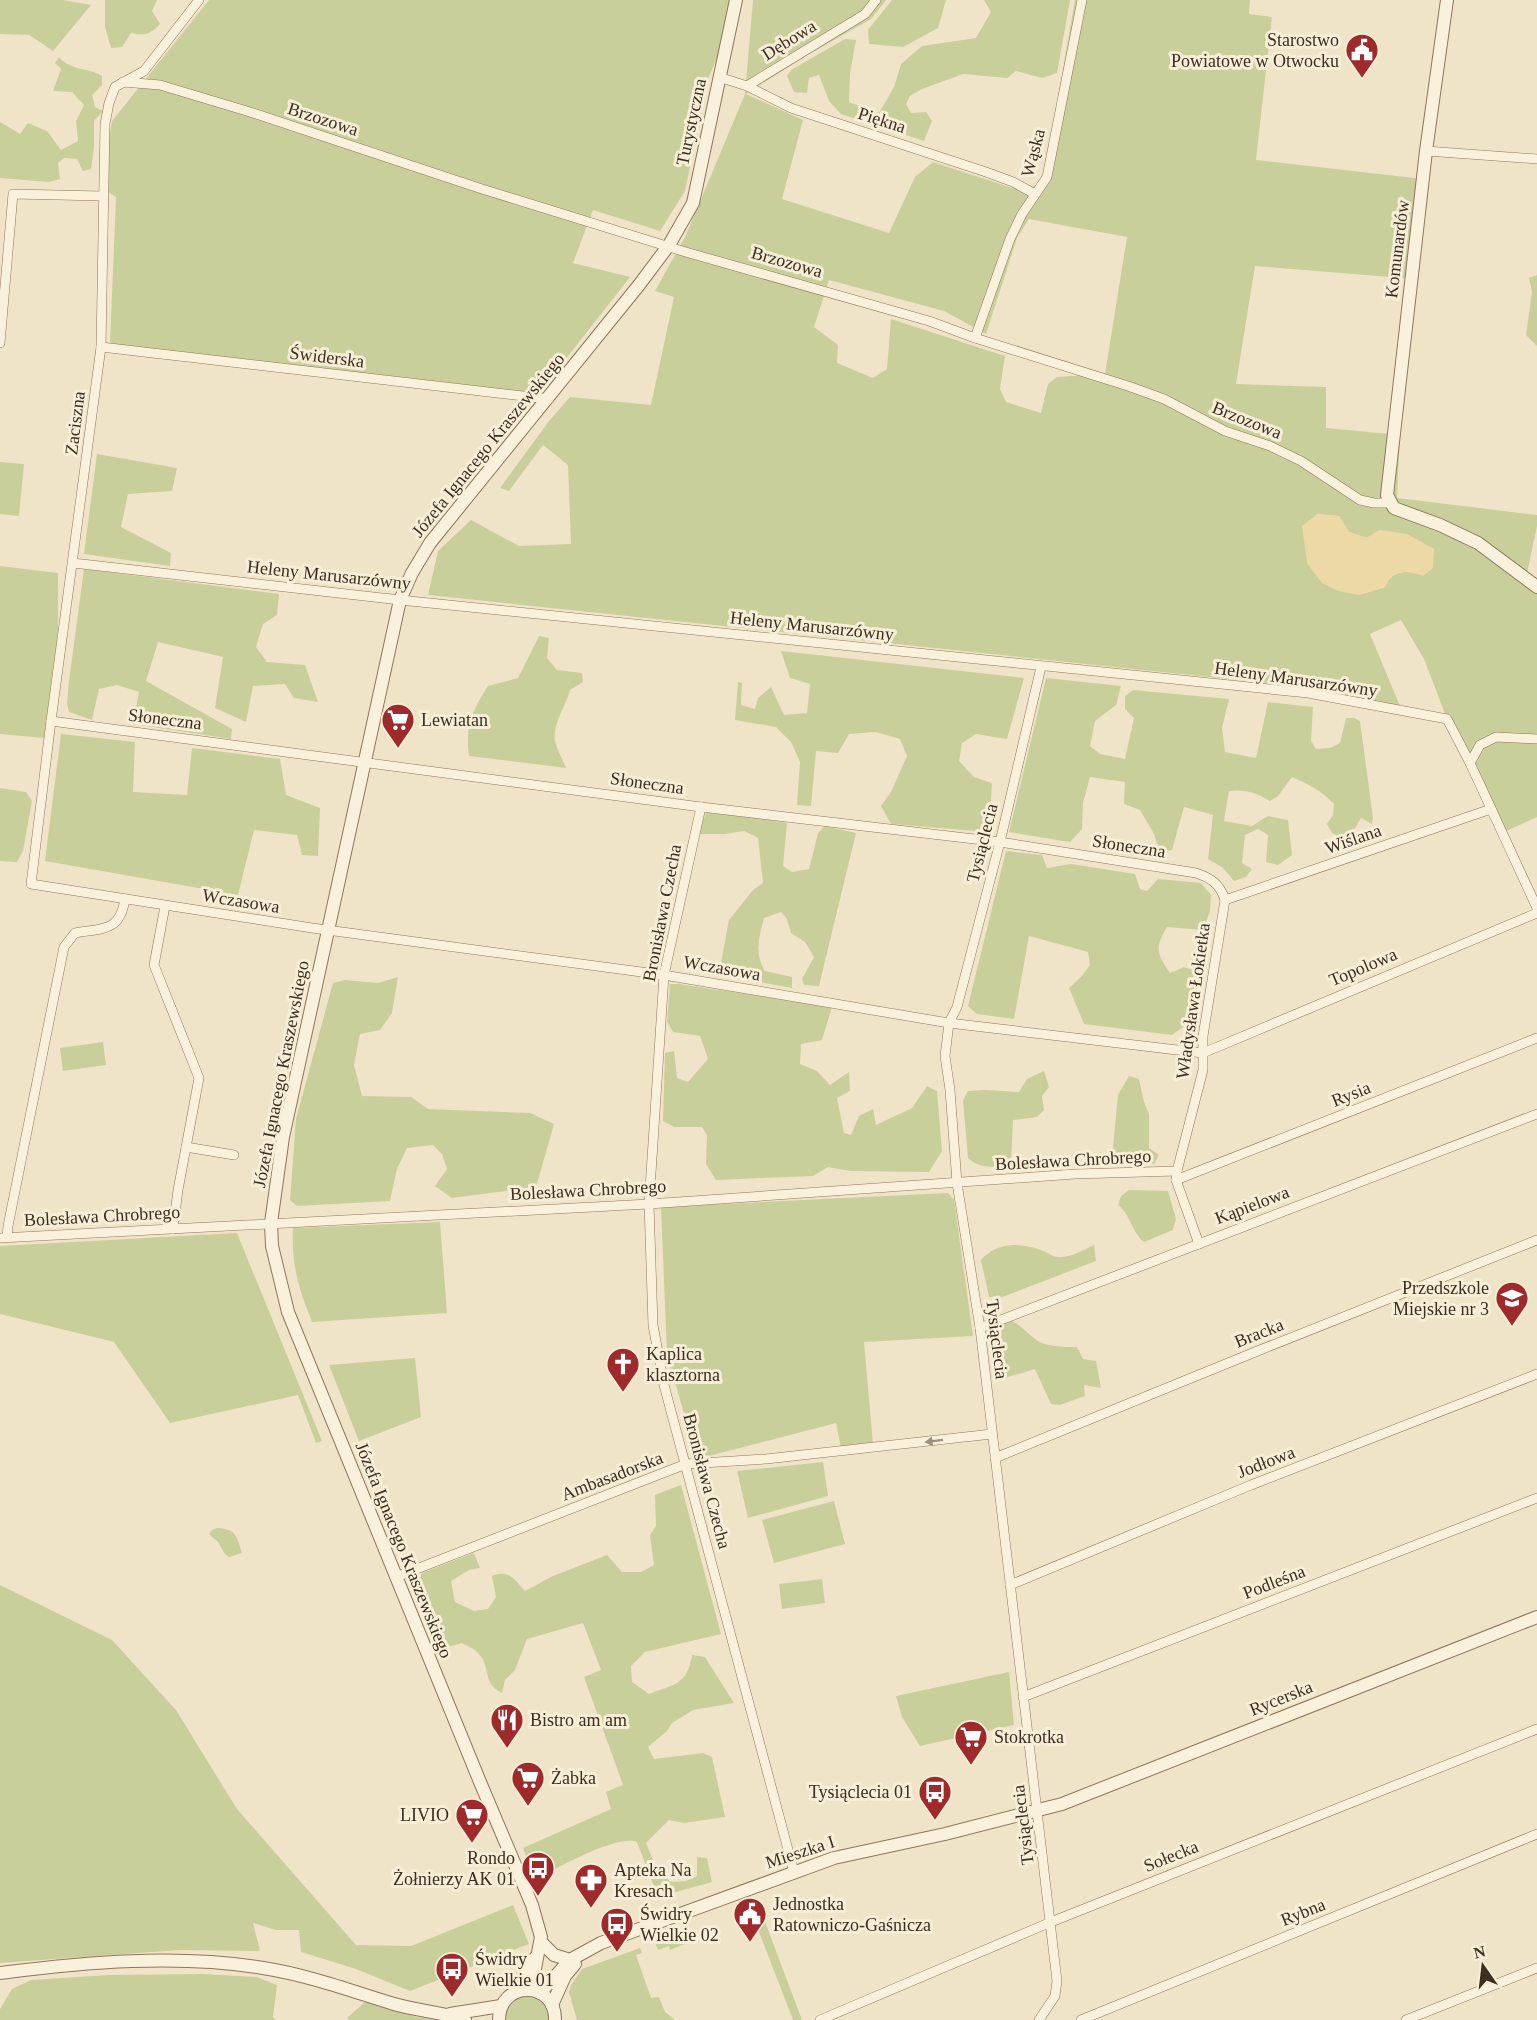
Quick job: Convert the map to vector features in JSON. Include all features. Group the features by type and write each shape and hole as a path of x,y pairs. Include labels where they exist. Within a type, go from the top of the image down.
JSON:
{"street":[{"path":"123,82 144,71 199,0"},
{"name":"Turystyczna","path":"669,245 693,203 736,0"},
{"name":"Dębowa","path":"747,86 864,14 876,0"},
{"name":"Wąska","path":"975,338 1010,239 1022,214 1047,177 1082,0"},
{"name":"Komunardów","path":"1389,503 1387,495 1426,151 1447,0"},
{"name":"Brzozowa","path":"144,71 160,86"},
{"name":"Piękna","path":"719,77 747,86 791,108 986,172 1013,182 1035,194"},
{"name":"Brzozowa","path":"123,82 160,86 250,112 482,189 929,321 975,338 1128,386 1164,399 1225,431 1270,446 1301,461 1360,500 1389,503"},
{"name":"Zaciszna","path":"31,884 101,347 105,124 115,87 123,82"},
{"path":"1426,151 1537,159"},
{"path":"0,343 13,194 102,196"},
{"name":"Józefa Ignacego Kraszewskiego","path":"537,1992 537,1957 541,1942 540,1930 532,1905 288,1312 272,1246 271,1223 283,1137 399,600 430,543 549,399 669,245"},
{"name":"Świderska","path":"101,347 549,399"},
{"path":"1389,503 1401,512 1440,525 1478,543 1537,587"},
{"name":"Heleny Marusarzówny","path":"73,563 399,600 1308,693 1447,718 1537,908"},
{"name":"Tysiąclecia","path":"1039,2020 1055,1996 1057,1981 980,1328 957,1183 945,1056 949,1023 957,1007 1000,842 1041,667"},
{"name":"Słoneczna","path":"51,721 701,807 1000,842 1196,873 1210,877 1225,900"},
{"path":"1470,764 1480,745 1496,737 1537,739"},
{"name":"Bronisława Czecha","path":"701,807 664,975 649,1204 653,1325 664,1384 794,1872"},
{"name":"Wiślana","path":"1225,900 1491,809"},
{"name":"Wczasowa","path":"31,884 165,909 664,975 949,1023 1203,1053"},
{"name":"Władysława Łokietka","path":"1176,1176 1203,1070 1203,1036 1225,900"},
{"path":"4,1238 64,947 75,933 113,926 122,917 125,902"},
{"path":"165,909 154,965 199,1078 173,1229"},
{"name":"Topolowa","path":"1203,1053 1537,913"},
{"name":"Rysia","path":"1176,1176 1537,1038"},
{"name":"Kąpielowa","path":"980,1328 1537,1114"},
{"path":"186,1147 234,1155"},
{"name":"Bolesława Chrobrego","path":"4,1238 649,1204 1075,1174 1176,1176"},
{"path":"1176,1176 1199,1244"},
{"name":"Bracka","path":"995,1458 1537,1240"},
{"name":"Jodłowa","path":"1010,1585 1251,1485 1537,1374"},
{"name":"Ambasadorska","path":"396,1577 686,1464 766,1459 992,1434"},
{"name":"Podleśna","path":"1023,1697 1537,1498"},
{"name":"Rycerska","path":"1037,1812 1537,1617"},
{"name":"Sołecka","path":"820,2020 1051,1922 1537,1729"},
{"name":"Mieszka I","path":"537,1992 570,1960 601,1943 794,1872 834,1858 1037,1812"},
{"name":"Rybna","path":"1081,2020 1537,1834"},
{"path":"541,1942 554,1955 570,1960"},
{"name":"Mieszka I","path":"552,2005 565,1976 583,1954"},
{"name":"Józefa Ignacego Kraszewskiego","path":"516,1992 527,1967 537,1957"},
{"path":"0,1973 37,1968 134,1962 234,1964 311,1978 412,2008 448,2014 465,2020"},
{"path":"1406,2020 1537,1968"},
{"path":"499,2020 501,2006 508,1997 516,1992 537,1992 552,2005 555,2020"},
{"path":"448,2014 501,2006"}],"green space":[{"path":"0,0 63,0 91,5 53,51 29,35 0,34"},
{"path":"105,0 157,0 152,11 160,24 147,33 131,33 122,47 111,48 105,27"},
{"path":"209,0 741,0 709,77 685,191 660,231 593,210 573,263 630,277 547,383 533,394 110,344 116,197 101,188 112,121"},
{"path":"753,0 886,0 871,19 746,94 803,120 782,199 889,233 915,177 933,162 1015,189 1043,185 1075,0 1250,0 1249,14 1272,17 1256,160 1423,179 1415,279 1255,266 1236,384 1326,387 1326,428 1400,435 1397,498 1537,515 1537,526 1526,578 1537,588 1537,817 1502,833 1447,719 1424,659 1401,620 1370,634 1400,706 1315,688 428,595 438,551 471,520 519,546 571,544 568,465 543,445 509,491 500,488 549,421 570,397 651,405 674,297 655,291 686,235 745,94","holes":["1029,219 1127,237 1105,374 1057,377 1048,384 1041,413 1006,402 1000,389 1005,356 891,319 887,369 873,378 837,363 838,345 814,327 829,280 944,311 986,334 1017,238","1317,514 1339,516 1349,532 1367,538 1380,530 1412,571 1396,575 1385,587 1359,595"]},
{"path":"892,0 946,0 938,28 903,47 869,44 868,30"},
{"path":"984,0 1070,0 1057,73 1042,78 1016,71 1007,78 963,74 922,89 910,96 906,104 911,113 926,112 932,121 924,141 841,114 829,101 819,75 809,78 807,93 794,92 787,76 791,70 845,39 856,40 850,73 849,102 879,113 894,87 901,64 922,46 976,38 991,12"},
{"path":"59,57 69,65 102,76 102,85 92,95 95,107 103,111 94,121 91,169 83,171 77,159 64,158 58,163 60,179 49,182 0,178 0,122 20,134 28,123 47,131 61,150 78,141 76,121 84,105 72,92 53,91 61,69 55,63"},
{"path":"1537,275 1537,346 1526,335 1532,292 1529,278"},
{"path":"97,454 177,468 172,491 128,494 121,527 171,553 170,566 84,554"},
{"path":"0,462 24,464 19,516 0,514"},
{"path":"0,566 58,573 58,630 44,738 0,734"},
{"path":"84,569 279,594 277,615 263,624 256,647 267,662 305,665 318,702 294,698 285,684 253,686 246,722 215,708 223,657 158,642 146,681 232,729 231,739 133,724 139,692 117,685 99,689 92,720 69,712 67,703 69,681"},
{"path":"539,636 549,638 547,658 557,670 582,673 583,682 570,690 557,722 555,741 566,768 469,756 469,727 482,695 488,686 518,678"},
{"path":"781,651 1024,678 1007,739 976,734 962,743 959,761 974,777 992,783 989,832 891,824 881,806 891,792 907,756 900,739 876,732 849,734 838,753 816,751 811,806 797,805 800,762 791,742 776,727 735,720 738,682 742,683 741,705 755,709 758,698 771,687 784,715 807,713 810,684 790,678"},
{"path":"1046,678 1121,686 1116,705 1095,721 1090,746 1100,754 1125,759 1134,718 1125,709 1125,696 1133,690 1229,699 1222,728 1225,752 1256,758 1268,702 1313,707 1311,741 1316,749 1330,748 1340,743 1346,718 1354,718 1360,721 1372,824 1361,818 1348,840 1332,833 1327,824 1333,815 1334,804 1325,795 1292,777 1278,796 1270,801 1251,792 1229,791 1224,821 1252,826 1268,816 1288,820 1292,855 1278,865 1266,862 1268,835 1258,829 1245,835 1242,863 1252,869 1246,877 1234,881 1223,868 1208,859 1213,815 1184,807 1172,850 1160,852 1154,834 1140,810 1124,804 1125,782 1090,777 1083,803 1082,829 1070,842 1009,832"},
{"path":"61,734 135,742 133,792 187,795 192,748 280,759 286,795 320,808 318,856 302,855 297,835 254,830 238,895 45,861"},
{"path":"0,788 26,792 32,801 23,851 17,862 0,861"},
{"path":"706,813 733,814 787,823 783,866 792,872 809,869 818,833 825,826 856,833 819,986 804,985 802,979 814,957 805,942 791,933 787,919 781,912 764,918 759,939 759,952 765,971 792,977 792,988 732,977 720,968 729,920 753,890 763,883 758,838 744,831 700,834"},
{"path":"1006,851 1042,855 1047,868 1071,864 1135,874 1140,889 1147,891 1158,879 1201,883 1211,895 1210,911 1203,930 1167,927 1159,945 1160,955 1170,973 1184,967 1194,970 1198,994 1186,1025 1172,1035 1084,1024 1069,988 1090,965 1088,952 1029,936 1014,1019 977,1014 968,1006"},
{"path":"398,977 392,1013 380,1030 360,1034 354,1065 362,1096 411,1097 428,1109 530,1113 554,1124 536,1187 452,1198 435,1186 447,1169 442,1154 433,1145 407,1148 397,1169 390,1201 297,1206 290,1200 296,1119 333,983 345,980 378,983"},
{"path":"670,984 832,1007 822,1040 801,1044 800,1064 817,1071 830,1085 849,1072 850,1091 837,1098 844,1133 851,1135 859,1116 873,1109 876,1125 912,1108 927,1086 937,1091 942,1151 929,1172 850,1171 828,1167 813,1176 716,1180 706,1164 707,1135 702,1127 674,1127 663,1121 665,1053 674,1051 677,1078 688,1082 708,1059 700,1036 673,1032 667,1022"},
{"path":"103,1042 106,1065 63,1071 60,1048"},
{"path":"1044,1071 1049,1087 1042,1096 1044,1110 1037,1117 1013,1120 1011,1164 983,1166 968,1158 963,1100 968,1091 1019,1092 1027,1079"},
{"path":"1129,1076 1139,1079 1149,1114 1149,1148 1159,1155 1154,1164 1122,1164 1112,1157 1118,1095"},
{"path":"1129,1190 1168,1191 1176,1219 1173,1230 1144,1242 1136,1233 1126,1213 1118,1205 1121,1196"},
{"path":"948,1193 954,1200 973,1336 864,1342 873,1444 841,1448 836,1423 697,1459 667,1354 661,1207"},
{"path":"440,1222 447,1313 312,1322 297,1277 293,1254 293,1228"},
{"path":"237,1233 322,1441 316,1443 298,1395 170,1423 114,1342 0,1314 0,1246"},
{"path":"1017,1245 1063,1257 1094,1245 1096,1261 1000,1298 989,1297 981,1260 994,1250"},
{"path":"1012,1321 1039,1342 1055,1346 1077,1347 1083,1359 1096,1361 1101,1388 1084,1385 1085,1396 1060,1405 1051,1404 1035,1369 998,1380 991,1335 999,1325"},
{"path":"415,1358 421,1417 359,1441 329,1365"},
{"path":"823,1462 828,1496 748,1518 737,1471"},
{"path":"681,1485 721,1634 645,1652 631,1666 632,1682 649,1694 673,1685 683,1678 692,1655 705,1657 734,1703 693,1710 672,1723 667,1731 648,1747 654,1759 703,1753 712,1757 725,1817 684,1823 669,1820 646,1843 657,1870 671,1882 686,1881 697,1876 697,1857 707,1858 712,1882 658,1897 637,1842 628,1841 603,1847 541,1877 533,1875 523,1848 611,1809 606,1792 623,1785 584,1677 601,1670 583,1623 527,1639 515,1670 505,1680 502,1693 491,1684 485,1664 475,1650 462,1643 441,1649 418,1582 422,1573 474,1553 480,1568 469,1570 451,1581 455,1602 474,1611 488,1609 496,1597 492,1576 498,1574 511,1577 525,1591 553,1576 607,1555 622,1572 641,1572 654,1565 650,1535 656,1526 655,1495"},
{"path":"834,1501 845,1544 774,1563 762,1520"},
{"path":"217,1528 235,1534 242,1553 229,1557 225,1554 218,1542 209,1534"},
{"path":"822,1579 825,1603 782,1609 779,1584"},
{"path":"0,1585 112,1640 176,1710 237,1809 356,1945 411,1946 513,1905 529,1944 410,1991 356,1969 301,1952 299,1930 276,1930 253,1923 260,1951 180,1950 0,1963"},
{"path":"1009,1672 1014,1725 920,1746 902,1717 896,1696"},
{"path":"758,1903 802,2020 793,2020 749,1906"},
{"path":"689,1929 693,1938 684,1941 685,1944 670,1950 669,1946 658,1950 655,1942"},
{"path":"640,1948 642,1953 636,1955 651,1998 659,1997 665,2012 675,2020 577,2020 569,1992 582,1969"},
{"path":"202,1974 257,1977 277,1985 273,2017 276,2020 0,2020 0,2009 12,1989 31,1980 108,1975"},
{"path":"526,1996 536,1998 543,2003 548,2010 550,2020 504,2020 511,2004"},
{"path":"365,2002 417,2017 438,2020 349,2020 347,2018"}],"sand":[{"path":"1317,514 1339,516 1349,532 1366,538 1380,530 1407,534 1434,549 1433,568 1423,576 1401,572 1392,577 1385,587 1359,595 1338,591 1322,583 1307,563 1302,526"}],"place":[{"name":"Starostwo Powiatowe w Otwocku","path":"1362,79"},
{"name":"Lewiatan","path":"398,749"},
{"name":"Przedszkole Miejskie nr 3","path":"1512,1327"},
{"name":"Kaplica klasztorna","path":"623,1393"},
{"name":"Bistro am am","path":"507,1749"},
{"name":"Stokrotka","path":"971,1766"},
{"name":"Żabka","path":"528,1807"},
{"name":"Tysiąclecia 01","path":"935,1821"},
{"name":"LIVIO","path":"472,1844"},
{"name":"Rondo Żołnierzy AK 01","path":"538,1897"},
{"name":"Apteka Na Kresach","path":"591,1909"},
{"name":"Jednostka Ratowniczo-Gaśnicza","path":"750,1943"},
{"name":"Świdry Wielkie 02","path":"617,1953"},
{"name":"Świdry Wielkie 01","path":"452,1998"}]}
